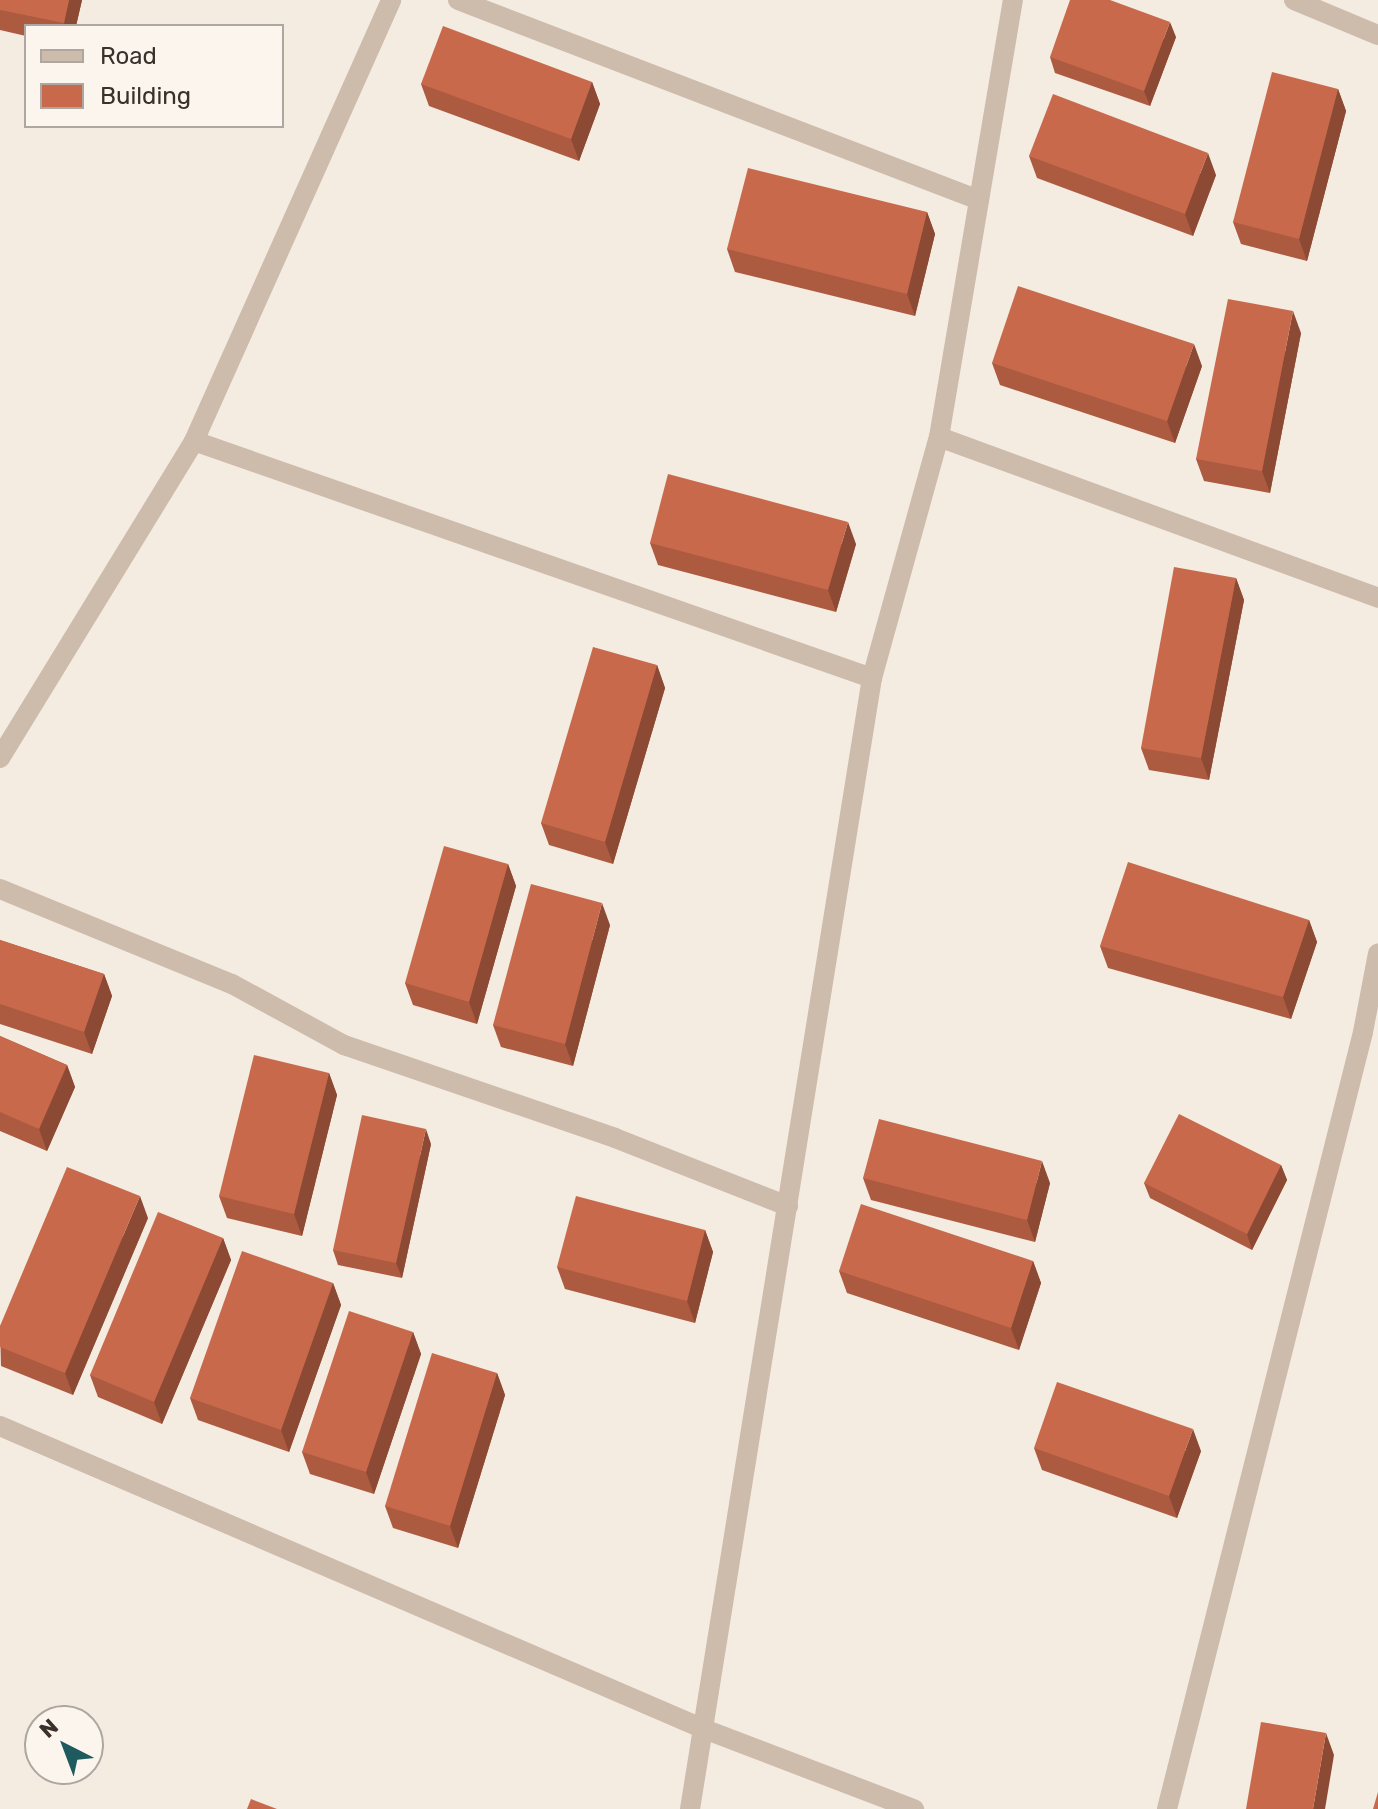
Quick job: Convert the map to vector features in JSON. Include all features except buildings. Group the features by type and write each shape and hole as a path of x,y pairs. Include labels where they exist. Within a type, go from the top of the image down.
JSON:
{"street":[{"path":"0,758 194,441 391,0"},
{"path":"458,0 979,200"},
{"path":"690,1809 872,678 939,437 1013,0"},
{"path":"1294,0 1378,35"},
{"path":"939,437 1378,598"},
{"path":"194,441 872,678"},
{"path":"0,889 232,984 344,1045 615,1138 788,1206"},
{"path":"1167,1809 1378,953"},
{"path":"0,1426 704,1729 914,1809"}]}
